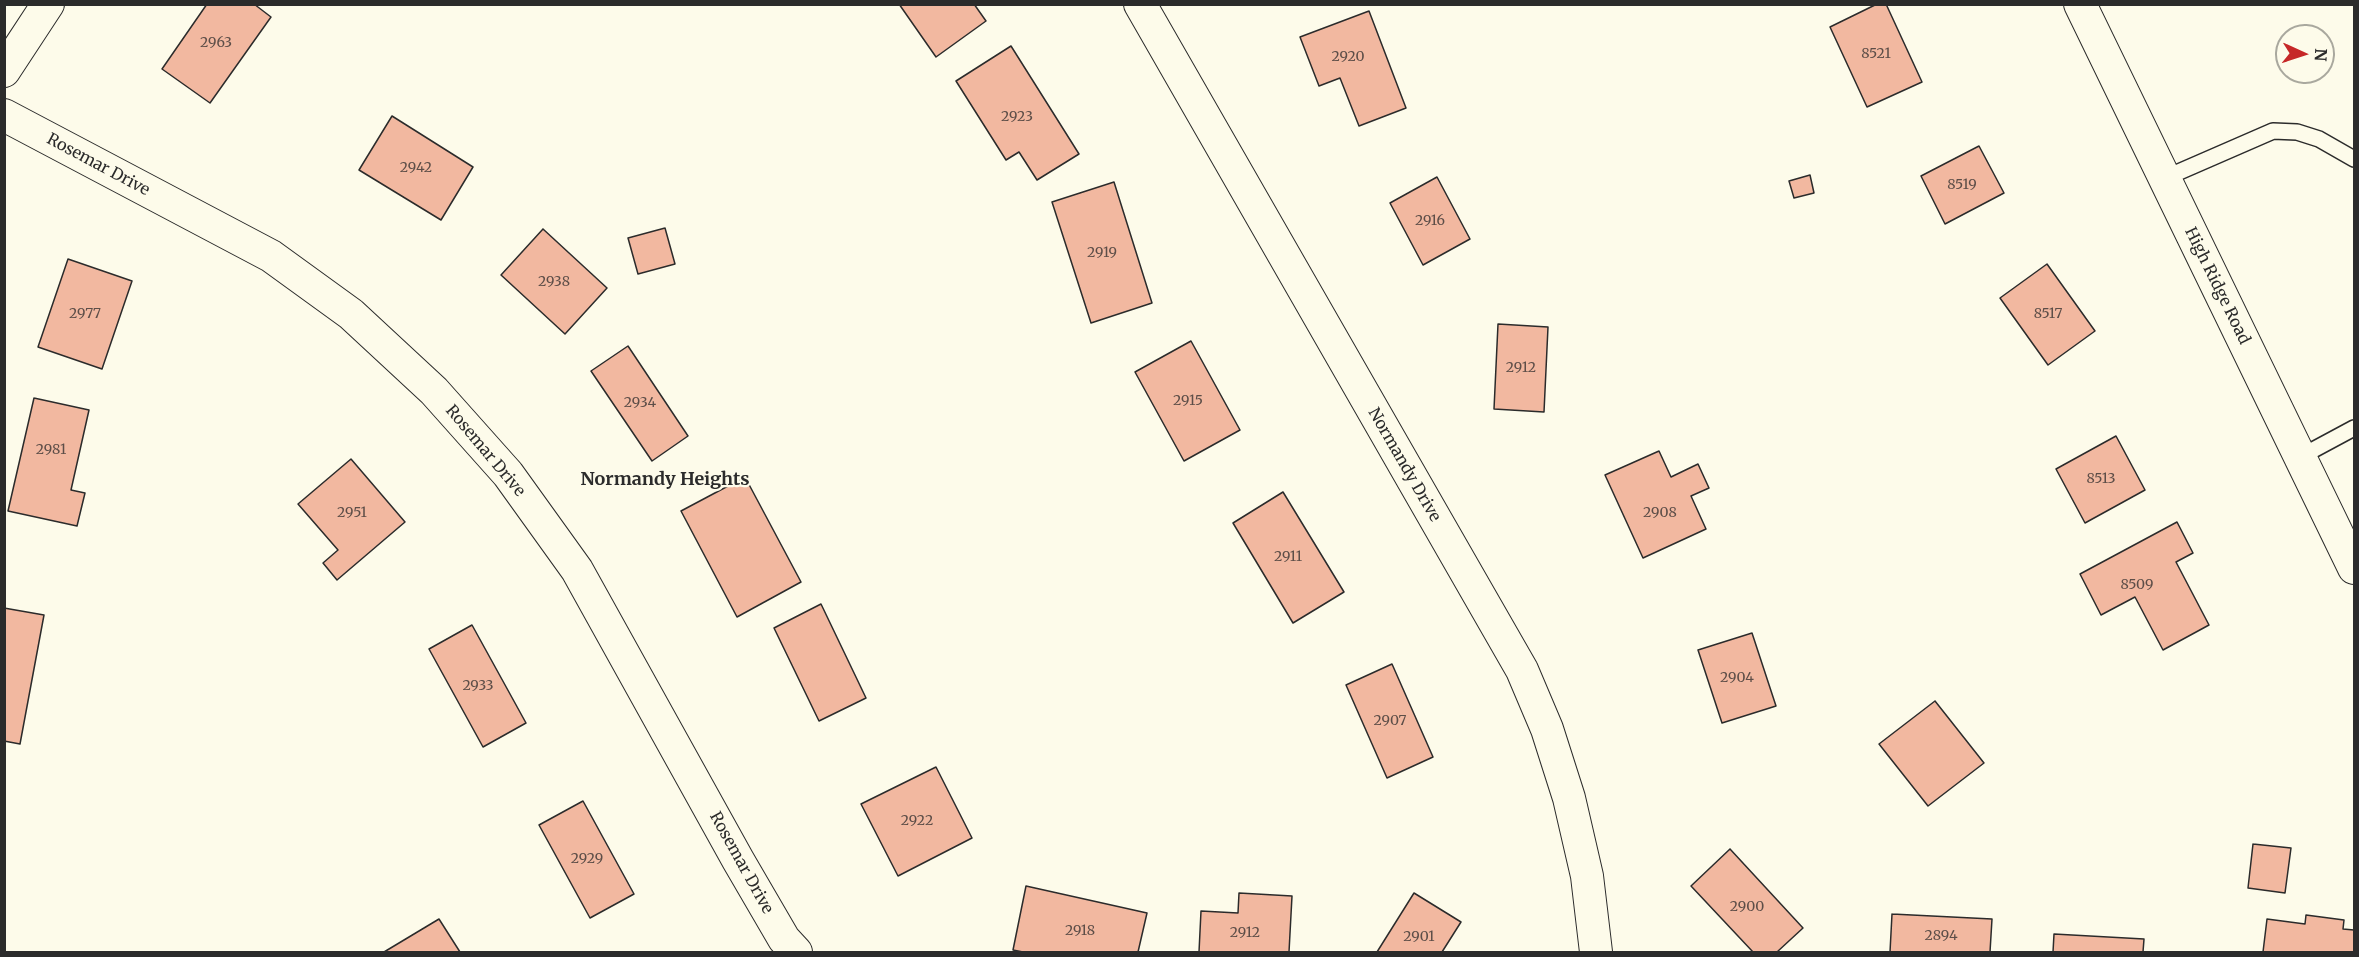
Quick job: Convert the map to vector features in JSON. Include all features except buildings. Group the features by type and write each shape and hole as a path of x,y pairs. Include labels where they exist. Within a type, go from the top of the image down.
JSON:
{"street":[{"path":"4,71 48,4"},
{"name":"Normandy Drive","path":"1140,4 1522,670 1547,729 1569,798 1587,876 1596,952"},
{"name":"High Ridge Road","path":"2080,4 2355,568"},
{"name":"Rosemar Drive","path":"4,116 271,256 351,315 434,391 508,474 578,570 781,948"}],"lane":[{"path":"2165,178 2273,131 2297,132 2319,139 2355,159"},
{"path":"2300,457 2355,428"}],"district":[{"name":"Normandy Heights","path":"665,480"}]}
